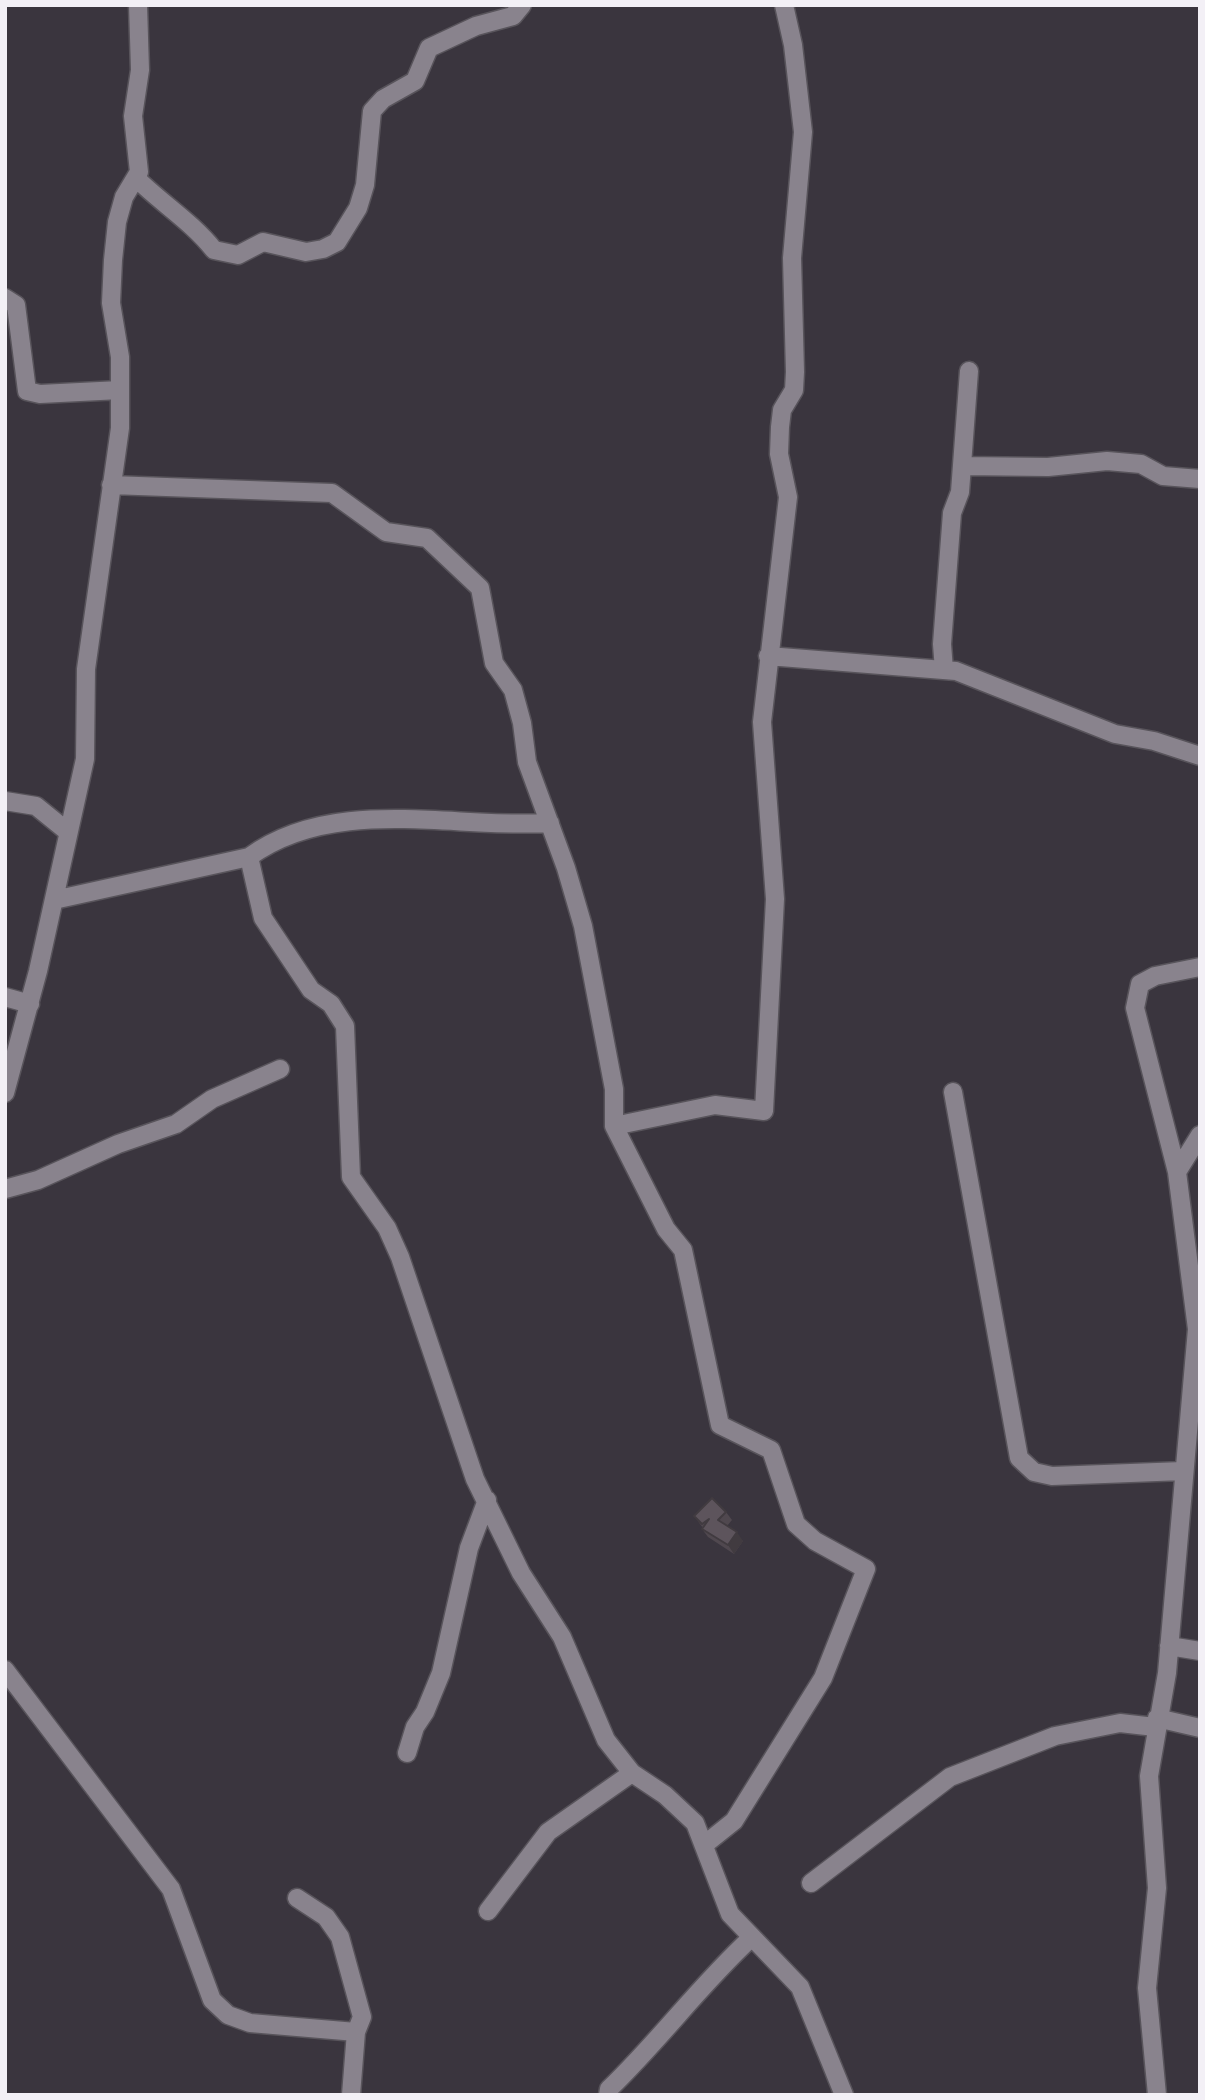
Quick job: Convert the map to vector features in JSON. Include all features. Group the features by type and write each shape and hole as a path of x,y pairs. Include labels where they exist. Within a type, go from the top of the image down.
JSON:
{"street":[{"path":"5,1093 30,1004 68,832 79,796 85,759 86,669 120,428 120,357 111,303 113,260 117,222 124,197 139,172 133,116 140,70 138,5"},
{"path":"136,178 166,207 199,231 214,250 238,255 263,242 306,252 323,249 337,242 358,208 365,185 372,111 383,99 415,81 429,48 476,26 513,16 522,5"},
{"path":"614,1126 715,1105 764,1111 775,899 762,722 788,497 779,454 780,427 782,410 794,390 792,258 803,132 799,89 784,5"},
{"path":"5,298 16,305 27,391 40,394 120,390"},
{"path":"944,670 943,644 952,513 960,492 969,371"},
{"path":"963,466 1048,467 1107,461 1141,464 1163,476 1200,479"},
{"path":"111,485 332,494 386,532 427,538 480,588 486,607 494,663 513,690 522,723 527,762 583,926 614,1090 614,1126 666,1229 683,1250 720,1425 771,1450 796,1524 816,1541 866,1569 823,1678 734,1821 704,1845"},
{"path":"768,656 944,670 1061,710 1115,734 1154,741 1200,756"},
{"path":"5,801 36,806 68,832"},
{"path":"54,900 249,857 269,842 328,824 370,820 515,825 550,823"},
{"path":"249,857 263,918 311,990 331,1004 345,1026 351,1178 387,1228 400,1258 475,1479 521,1573 562,1637 606,1740 632,1773 665,1795 695,1823 730,1914 800,1987 844,2095"},
{"path":"1157,2095 1147,1988 1157,1888 1149,1776 1169,1646 1183,1471 1198,1337 1177,1172 1135,1008 1140,984 1155,976 1200,967"},
{"path":"5,997 30,1004"},
{"path":"5,1189 38,1180 118,1144 176,1124 212,1099 280,1069"},
{"path":"953,1093 1019,1458 1034,1472 1052,1476 1183,1471"},
{"path":"1177,1172 1200,1135"},
{"path":"407,1754 415,1727 425,1713 442,1673 469,1548 487,1500"},
{"path":"1169,1646 1200,1651"},
{"path":"5,1670 171,1889 212,2000 228,2015 250,2023 356,2032"},
{"path":"811,1884 950,1777 1055,1737 1120,1723 1156,1723 1200,1728"},
{"path":"488,1911 548,1832 632,1773"},
{"path":"297,1898 326,1917 340,1937 362,2017 356,2032 351,2095"},
{"path":"608,2095 608,2088 684,2010 713,1972 751,1938"}],"building":[{"path":"712,1498 726,1512 718,1520 737,1532 728,1545 702,1529 709,1519 702,1524 694,1516"}]}
